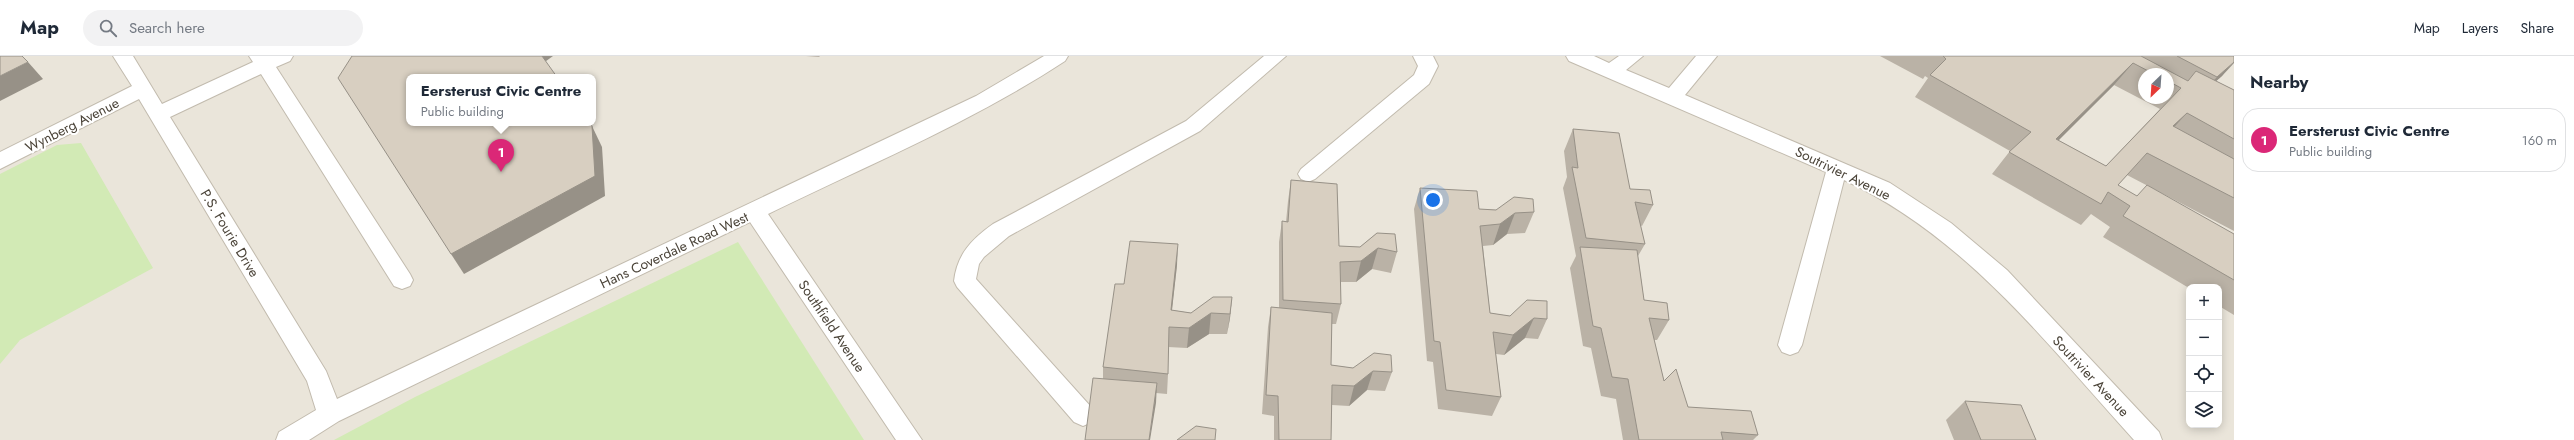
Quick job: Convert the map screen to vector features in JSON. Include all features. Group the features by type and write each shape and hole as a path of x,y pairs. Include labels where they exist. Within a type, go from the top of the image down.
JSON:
{"street":[{"name":"P.S. Fourie Drive","path":"123,56 318,378 330,414"},
{"path":"158,114 262,60 283,56"},
{"name":"Hans Coverdale Road West","path":"288,440 330,414 755,212 983,101 1020,81 1058,56"},
{"path":"1083,415 965,281 966,266 978,248 1001,230 1193,126 1276,56"},
{"path":"1308,174 1422,79 1428,66 1423,56"},
{"name":"Soutrivier Avenue","path":"1576,56 1837,168 1883,190 1943,228 1993,272 2150,440"},
{"path":"1610,71 1633,56"},
{"path":"1672,97 1707,56"},
{"path":"262,60 402,280"},
{"name":"Wynberg Avenue","path":"0,161 143,89"},
{"path":"1790,345 1837,168"},
{"name":"Southfield Avenue","path":"755,212 910,440"}],"shaded area":[{"path":"0,56 2234,56 2234,440 0,440"}],"green space":[{"path":"81,143 153,268 20,340 0,364 0,174 57,145"},
{"path":"738,242 864,440 334,440 415,397"}],"building":[{"path":"0,56 22,56 28,62 0,76"},
{"path":"352,56 542,56 555,74 406,74 406,126 592,126 595,176 451,254 338,78"},
{"path":"1943,56 2141,56 2164,68 2143,68 2133,63 2056,139 2106,166 2166,104 2174,104 2174,95 2181,88 2174,84 2174,74 2188,81 2196,71 2234,90 2234,139 2187,113 2173,126 2234,159 2234,198 2147,153 2118,185 2137,196 2147,185 2234,234 2234,280 2123,216 2130,206 2108,192 2101,204 2009,152 2031,132 1930,75 1946,59"},
{"path":"2177,56 2234,56 2234,62 2217,77"},
{"path":"1573,129 1619,133 1630,189 1650,190 1653,205 1635,202 1645,244 1586,238 1572,167 1578,168"},
{"path":"1291,180 1337,184 1339,246 1360,247 1377,233 1395,234 1397,252 1378,248 1361,261 1340,262 1341,304 1283,300 1282,221 1288,222"},
{"path":"1420,188 1477,191 1479,209 1496,210 1514,197 1533,199 1534,212 1515,213 1500,224 1480,226 1490,313 1510,316 1527,300 1547,301 1547,319 1534,318 1513,335 1493,332 1501,397 1446,390 1440,342 1434,341"},
{"path":"1130,241 1178,244 1171,310 1191,313 1213,297 1232,297 1230,314 1211,313 1189,328 1169,327 1168,374 1103,367 1115,284 1124,284"},
{"path":"1580,247 1637,250 1644,300 1667,303 1669,320 1649,318 1664,381 1676,369 1688,407 1751,411 1758,435 1721,432 1723,440 1639,440 1628,379 1612,377 1601,328 1593,326"},
{"path":"1271,307 1332,313 1331,365 1353,368 1374,353 1391,355 1392,372 1373,371 1354,386 1332,385 1331,440 1279,440 1278,396 1266,395"},
{"path":"1093,378 1157,383 1149,440 1085,440"},
{"path":"1965,401 2021,405 2036,440 1981,440"},
{"path":"1196,426 1216,429 1215,440 1177,440"}],"place":[{"name":"Eersterust Civic Centre","path":"501,172"}]}
